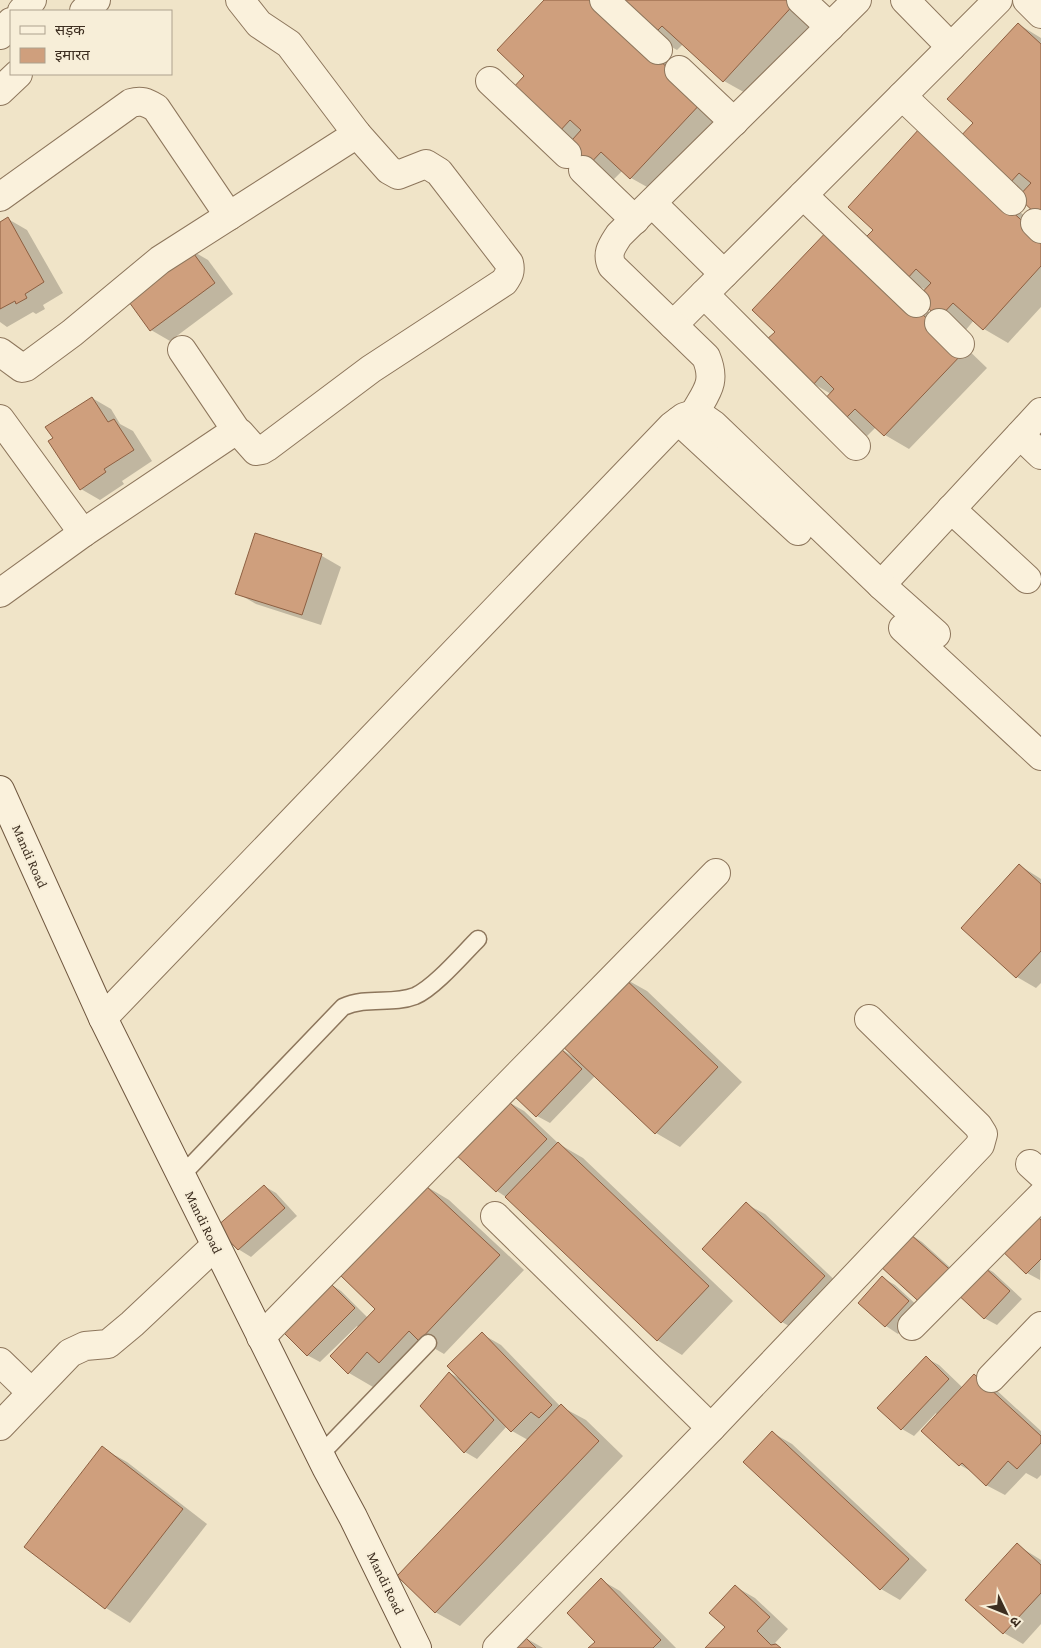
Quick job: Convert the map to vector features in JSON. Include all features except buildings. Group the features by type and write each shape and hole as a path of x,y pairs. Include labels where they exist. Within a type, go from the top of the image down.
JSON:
{"street":[{"path":"23,10 32,0"},
{"path":"85,10 96,0"},
{"path":"182,350 238,432 244,435 256,451 262,450 371,369 504,282 510,270 509,262 439,172 426,164 421,164 402,174 395,174 389,170 357,134 289,44 259,24 240,0"},
{"path":"604,0 658,50"},
{"path":"802,0 830,26"},
{"path":"103,1018 672,426 686,418 711,383 711,370 706,357 612,266 609,259 610,249 619,235 857,0"},
{"path":"905,0 951,47"},
{"path":"673,325 998,0"},
{"path":"1027,0 1041,14"},
{"path":"0,34 10,23"},
{"path":"679,70 734,122"},
{"path":"0,91 17,75"},
{"path":"490,81 575,162 643,211 724,274"},
{"path":"902,96 1012,201"},
{"path":"0,197 130,103 139,100 156,108 229,216"},
{"path":"0,352 17,366 26,367 72,333 160,260 357,134"},
{"path":"803,195 916,303"},
{"path":"704,294 856,446"},
{"path":"938,323 960,344"},
{"path":"881,585 1041,412"},
{"path":"0,418 84,533"},
{"path":"686,418 704,418 714,425 881,585 936,634"},
{"path":"686,418 1041,756"},
{"path":"0,592 224,438 238,432"},
{"path":"1020,435 1041,455"},
{"path":"951,509 1027,579"},
{"name":"Mandi Road","path":"0,790 103,1018 320,1455 354,1517 417,1648"},
{"path":"261,1337 716,873"},
{"path":"497,1648 711,1428 980,1145 983,1134 978,1126 869,1018"},
{"path":"912,1326 1041,1196"},
{"path":"495,1216 711,1428"},
{"path":"0,1426 70,1353 85,1346 108,1344 215,1246"},
{"path":"991,1378 1041,1326"},
{"path":"0,1362 31,1392"}],"lane":[{"path":"181,1176 342,1007 355,1002 415,996 432,984 478,939"},
{"path":"320,1455 428,1343"}]}
